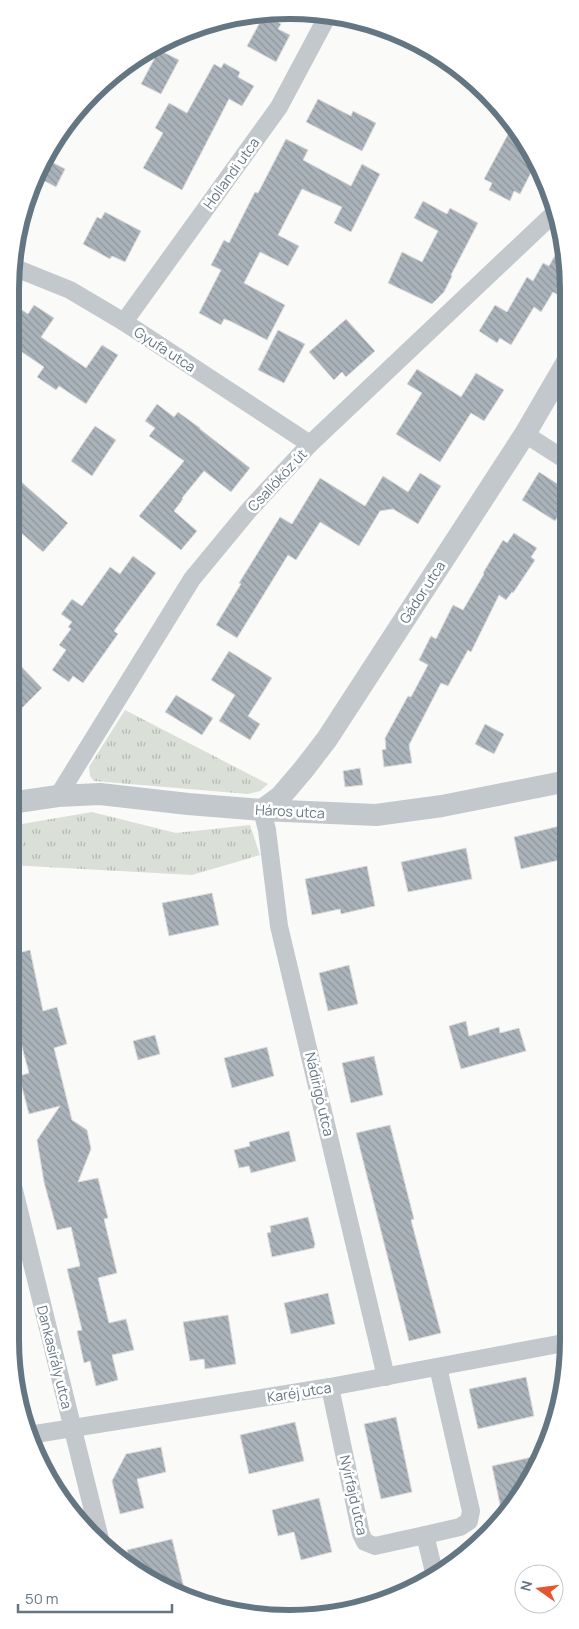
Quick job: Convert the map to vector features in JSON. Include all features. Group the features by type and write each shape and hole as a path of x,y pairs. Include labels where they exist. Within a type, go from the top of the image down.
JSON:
{"street":[{"name":"Hollandi utca","path":"124,322 279,107 325,21"},
{"name":"Csallóköz út","path":"58,796 192,579 249,510 310,444 551,218"},
{"name":"Gyufa utca","path":"19,270 70,290 124,322 310,444"},
{"name":"Gádor utca","path":"262,810 282,796 327,739 526,434 560,374"},
{"path":"526,434 560,456"},
{"name":"Háros utca","path":"19,802 58,796 100,794 262,810 376,815 442,806 560,783"},
{"name":"Nádirigó utca","path":"262,810 267,830 279,926 386,1377"},
{"name":"Dankasirály utca","path":"19,1210 98,1531"},
{"name":"Karéj utca","path":"36,1434 330,1387 560,1344"},
{"name":"Nyírfajd utca","path":"330,1387 361,1534 365,1542 375,1546 460,1527 469,1521 471,1511 438,1367"},
{"path":"425,1535 433,1569"}],"green space":[{"path":"125,710 268,784 260,791 248,794 94,781 90,776 89,767"},
{"path":"92,812 176,833 250,825 260,855 192,875 19,865 19,824"}],"building":[{"path":"272,19 281,24 278,29 290,35 276,62 247,46 261,20"},
{"path":"162,51 179,60 161,94 141,84 157,53"},
{"path":"224,63 240,72 238,77 254,86 242,106 229,99 182,190 143,168 163,133 155,128 169,103 187,113 214,64 221,68"},
{"path":"318,99 351,116 353,111 376,123 362,151 306,122"},
{"path":"509,132 532,170 520,194 514,191 510,201 489,190 492,183 484,179"},
{"path":"286,139 308,150 303,160 351,186 362,164 380,174 351,232 334,223 342,207 302,189 278,235 299,246 288,266 260,252 244,283 285,305 267,340 230,321 224,319 221,325 199,313 221,270 211,265 224,240 229,243 255,192 258,193"},
{"path":"51,162 65,169 56,187 42,180"},
{"path":"423,201 447,214 450,208 478,223 444,292 432,304 388,283 402,252 422,262 438,231 414,218"},
{"path":"105,212 141,231 125,262 112,256 110,259 83,244 97,217 101,219"},
{"path":"557,251 560,292 558,295 553,292 541,312 534,307 511,345 500,338 497,343 479,331 495,305 507,312 527,277 533,281 543,263 549,266"},
{"path":"34,305 54,318 41,337 86,368 102,345 118,355 86,404 59,386 56,390 37,377 44,367 19,350 19,308 28,314"},
{"path":"346,319 375,351 346,377 342,372 334,380 309,352"},
{"path":"278,330 305,344 284,383 258,370"},
{"path":"417,369 461,397 476,373 504,390 484,421 471,413 440,462 396,434 422,393 407,384"},
{"path":"157,404 174,417 178,412 250,468 231,492 204,471 174,511 197,531 181,550 139,516 184,461 149,436 155,428 145,421"},
{"path":"95,426 116,440 92,476 71,461"},
{"path":"539,472 560,486 560,513 555,521 522,500"},
{"path":"420,473 441,486 418,524 393,509 380,511 359,546 320,522 296,560 288,555 237,638 216,625 241,584 239,583 280,517 292,524 320,478 365,506 383,476 408,492"},
{"path":"19,480 68,523 43,552 19,531"},
{"path":"514,533 537,548 531,557 535,560 513,593 506,600 499,595 471,652 468,650 448,686 441,683 409,745 412,763 384,767 382,750 386,749 385,738 408,696 411,697 428,665 419,660 431,636 436,639 453,605 463,610 503,540 507,543"},
{"path":"133,556 156,573 114,631 118,634 83,683 73,676 69,682 52,670 66,650 59,645 71,629 68,627 72,622 61,614 72,599 82,606 110,567 120,574"},
{"path":"229,651 272,678 248,716 260,724 250,740 219,721 235,695 211,680"},
{"path":"19,664 42,688 19,711"},
{"path":"176,695 213,718 202,735 165,712"},
{"path":"485,724 504,734 494,754 475,744"},
{"path":"360,768 363,785 345,787 343,771"},
{"path":"560,826 560,860 521,869 514,837"},
{"path":"466,848 472,879 408,892 401,862"},
{"path":"367,866 375,906 341,914 340,909 312,915 305,879"},
{"path":"212,893 219,925 169,936 162,903"},
{"path":"30,950 43,1011 57,1007 67,1044 54,1048 72,1120 87,1130 91,1149 78,1182 98,1178 108,1218 104,1219 117,1273 98,1278 109,1323 126,1319 134,1350 112,1355 118,1380 96,1386 90,1361 84,1363 77,1331 82,1330 67,1269 80,1266 71,1227 57,1230 44,1182 37,1140 60,1106 29,1114 19,1076 29,1073 19,1036 19,953"},
{"path":"349,965 358,1004 328,1011 319,973"},
{"path":"466,1021 469,1036 499,1027 500,1033 519,1028 526,1051 461,1069 449,1026"},
{"path":"155,1035 160,1054 138,1060 133,1041"},
{"path":"267,1047 274,1076 232,1088 224,1058"},
{"path":"374,1056 383,1095 351,1103 342,1063"},
{"path":"390,1125 414,1219 411,1220 441,1333 409,1341 356,1133"},
{"path":"289,1131 296,1161 251,1173 249,1166 239,1168 234,1150 250,1146 249,1142"},
{"path":"308,1217 315,1244 314,1248 272,1257 267,1233 271,1232 270,1226"},
{"path":"328,1293 335,1324 291,1334 284,1303"},
{"path":"228,1315 236,1364 205,1369 204,1359 190,1361 183,1322"},
{"path":"526,1377 534,1416 478,1429 469,1389"},
{"path":"396,1417 412,1492 381,1499 364,1424"},
{"path":"295,1422 304,1461 249,1474 240,1435"},
{"path":"161,1447 166,1472 137,1479 144,1508 120,1514 112,1481 126,1454"},
{"path":"532,1457 515,1490 501,1508 492,1466"},
{"path":"319,1498 332,1552 301,1560 294,1532 278,1536 272,1510"},
{"path":"172,1539 184,1589 139,1565 129,1557 127,1550"}]}
